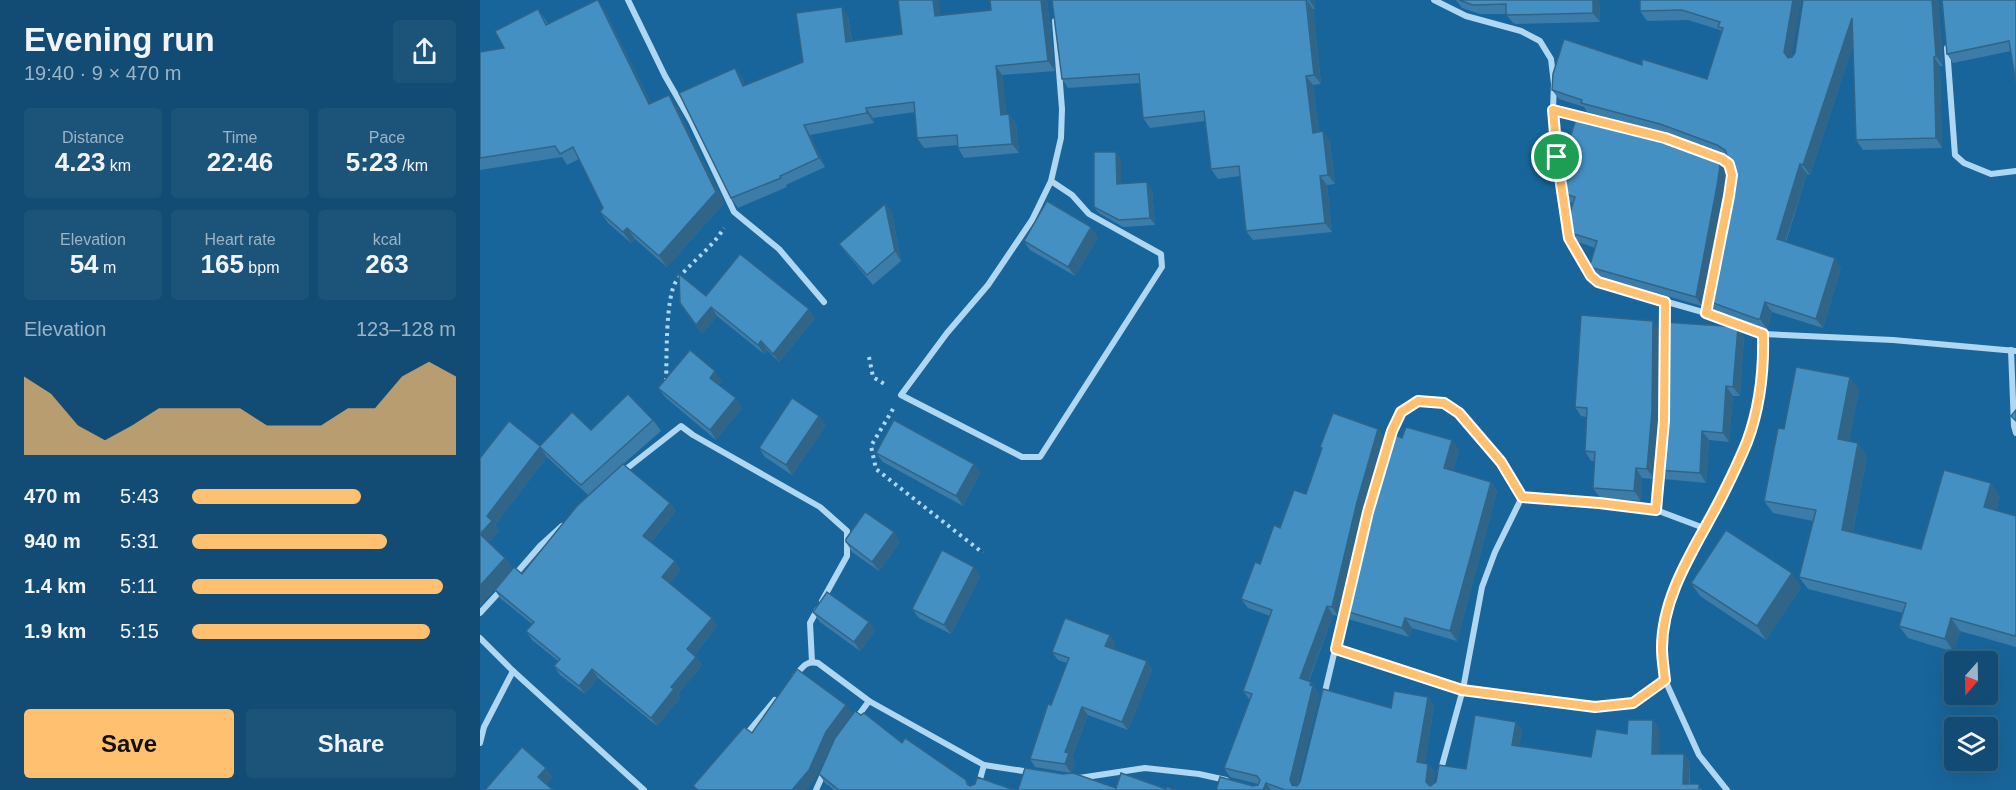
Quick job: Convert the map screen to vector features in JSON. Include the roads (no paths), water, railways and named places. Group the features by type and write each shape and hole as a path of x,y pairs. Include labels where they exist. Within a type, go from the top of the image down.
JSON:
{"street":[{"path":"628,0 665,76 692,121 734,212 779,249 824,302"},
{"path":"1434,0 1461,14 1521,31 1540,41 1551,59 1554,84 1553,110 1560,177 1571,242 1591,276 1598,282 1706,313 1763,334 1893,340 2013,351 2016,434"},
{"path":"1051,181 1072,195 1089,214 1161,254 1162,267 1040,457 1022,457 901,395 947,333 988,285 1032,220 1051,181 1061,138 1062,110 1054,16"},
{"path":"1946,36 1955,155 1964,163 1992,174 2016,171"},
{"path":"1553,110 1598,121"},
{"path":"1703,152 1729,164 1732,175 1730,186"},
{"path":"1706,313 1708,301"},
{"path":"1665,302 1665,338"},
{"path":"1727,790 1699,755 1665,680 1662,648 1666,618 1679,579 1724,493 1748,440 1764,365 1763,334"},
{"path":"1386,451 1401,412 1418,401 1444,403 1459,413 1480,436 1501,462 1522,497"},
{"path":"618,476 681,426 820,507 847,531 847,556 810,623 812,662"},
{"path":"1656,510 1661,454"},
{"path":"1522,497 1656,510 1704,528"},
{"path":"1439,780 1462,690 1482,587 1495,552 1522,497"},
{"path":"480,613 540,546 566,523"},
{"path":"1322,705 1347,598"},
{"path":"480,638 644,790"},
{"path":"1336,649 1462,690 1595,707 1633,703 1665,680"},
{"path":"792,681 806,664 818,663 869,700 984,765 1038,773"},
{"path":"480,742 484,727 513,671"},
{"path":"739,743 777,698"},
{"path":"850,727 869,700"},
{"path":"816,790 829,763"},
{"path":"977,790 984,765"},
{"path":"1070,778 1145,768 1199,774 1234,782"}]}
